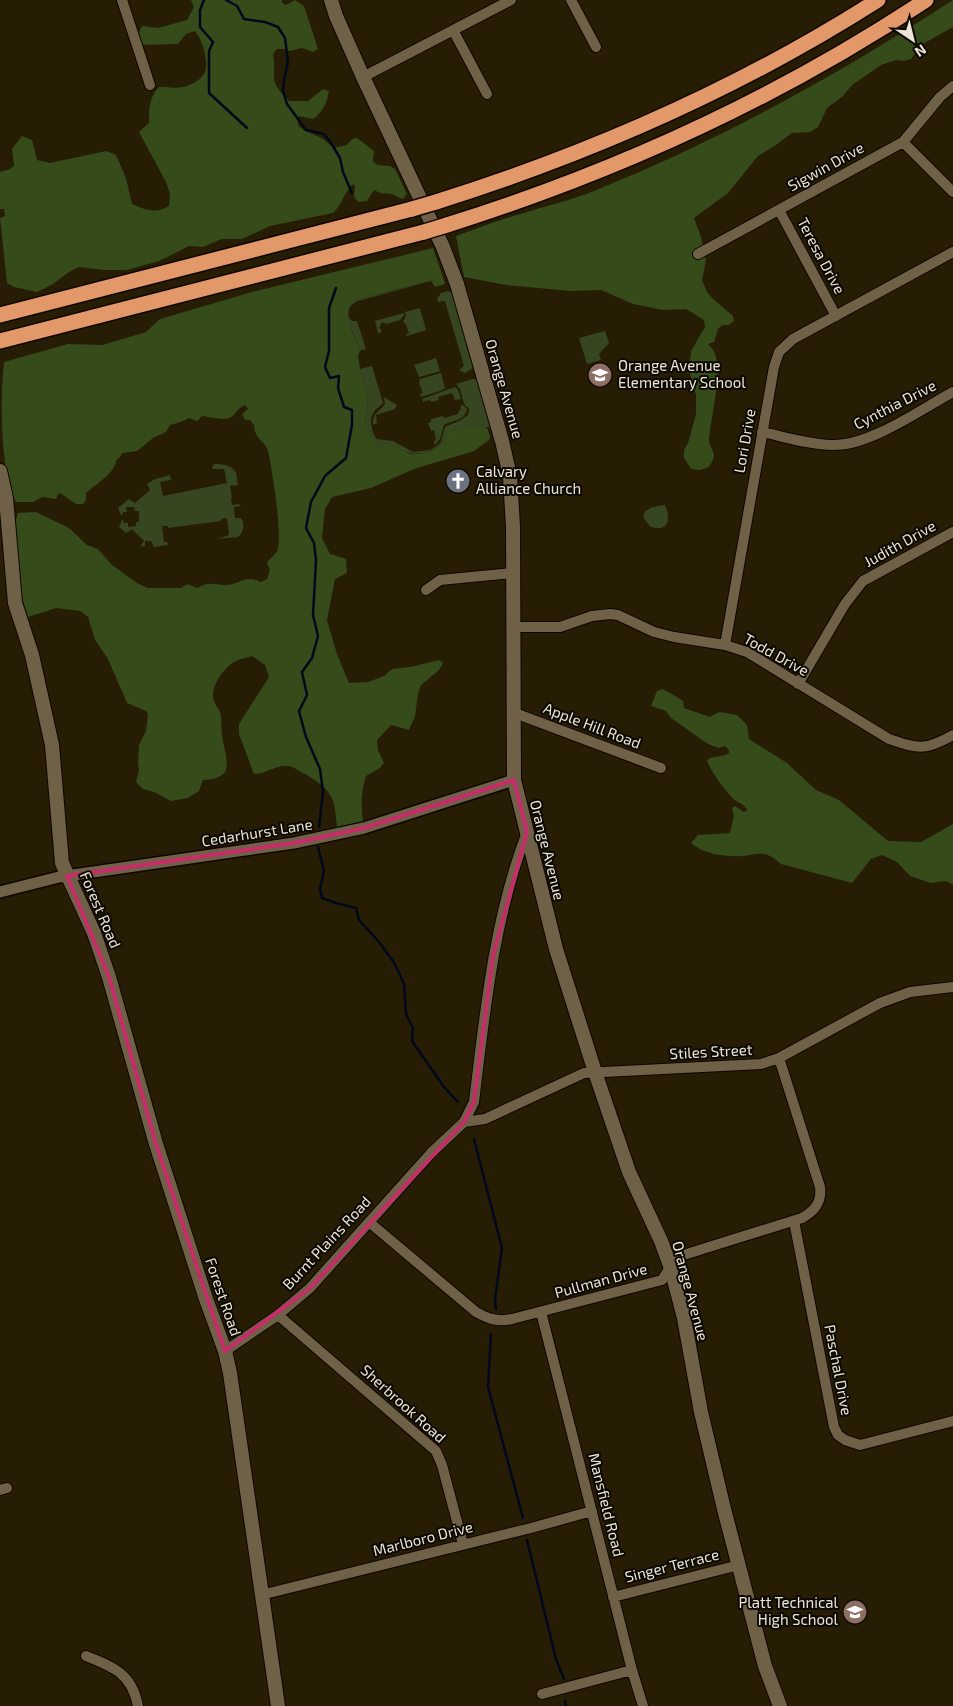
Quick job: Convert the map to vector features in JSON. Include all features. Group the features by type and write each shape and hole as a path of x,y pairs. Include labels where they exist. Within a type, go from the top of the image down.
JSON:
{"highway":[{"path":"0,315 436,202 550,163 669,114 783,57 878,0"},
{"path":"0,341 424,232 564,185 696,129 810,71 926,0"}],"main road":[{"name":"Orange Avenue","path":"331,0 336,16 363,77 443,247 457,284 508,464 511,489 513,573 512,712 514,780 556,949 595,1072 629,1172 661,1241 671,1268 684,1318 701,1412 739,1565 765,1666 780,1706"},
{"name":"Forest Road","path":"0,472 6,498 3,512 16,603 32,655 52,746 62,862 94,933 109,977 156,1144 206,1299 225,1351"},
{"path":"225,1351 230,1373 278,1706"}],"street":[{"path":"122,0 150,85"},
{"path":"363,77 511,0"},
{"path":"571,0 596,47"},
{"path":"453,30 487,94"},
{"name":"Sigwin Drive","path":"698,254 903,142 940,97 953,86"},
{"path":"903,142 953,192"},
{"name":"Teresa Drive","path":"779,210 836,316"},
{"name":"Lori Drive","path":"725,645 774,367 780,352 793,339 953,252"},
{"name":"Cynthia Drive","path":"762,432 818,444 850,443 873,436 953,392"},
{"name":"Judith Drive","path":"798,684 845,604 863,581 953,532"},
{"path":"426,590 440,580 513,573"},
{"name":"Todd Drive","path":"513,626 560,627 592,616 610,614 654,632 725,645 747,652 889,740 908,746 926,748 953,735"},
{"name":"Apple Hill Road","path":"512,712 661,768"},
{"name":"Cedarhurst Lane","path":"0,892 48,879 294,843 364,828 514,780"},
{"name":"Burnt Plains Road","path":"225,1351 278,1315 321,1278 431,1153 464,1122 474,1102 493,956 520,851 527,832"},
{"name":"Stiles Street","path":"464,1122 485,1120 584,1073 761,1064 779,1058 880,1003 910,992 953,987"},
{"name":"Pullman Drive","path":"369,1222 484,1317 504,1320 662,1280 677,1257 807,1216 819,1202 821,1192 779,1058"},
{"name":"Paschal Drive","path":"794,1221 834,1427 838,1435 849,1442 864,1444 953,1421"},
{"name":"Mansfield Road","path":"541,1312 632,1670 643,1706"},
{"name":"Sherbrook Road","path":"278,1315 436,1451 442,1465 463,1544"},
{"name":"Marlboro Drive","path":"262,1595 592,1511"},
{"name":"Singer Terrace","path":"614,1597 739,1565"},
{"path":"86,1656 110,1666 127,1678 136,1696 138,1706"},
{"path":"542,1694 632,1670"}],"highlighted area":[{"path":"514,780 527,832 493,956 474,1102 464,1122 310,1288 225,1351 156,1144 109,977 67,876 294,843 364,828"}],"green space":[{"path":"191,0 282,0 282,3 286,5 295,0 304,6 318,49 313,52 302,48 290,51 277,49 273,54 274,81 277,87 289,101 308,101 323,89 329,91 324,107 313,119 299,116 298,124 300,127 321,138 334,148 347,145 352,139 357,138 374,151 373,161 377,165 390,166 395,169 407,194 403,199 374,190 367,201 358,202 354,197 355,186 353,184 333,213 270,226 242,239 222,239 203,247 189,246 159,261 127,270 79,267 37,292 14,287 7,283 0,218 5,216 4,209 0,209 0,172 14,166 12,149 22,136 32,140 37,160 50,163 106,151 116,155 126,178 132,204 150,210 159,210 169,206 170,194 166,182 139,132 149,123 150,104 153,95 159,87 184,87 197,81 205,72 205,56 195,31 186,34 178,44 140,45 139,33 142,26 158,28 187,20 194,7"},
{"path":"953,0 953,27 921,45 911,59 904,61 896,60 881,65 852,85 843,96 827,108 818,127 810,132 792,133 758,156 728,193 694,218 701,237 706,260 702,280 707,292 733,316 734,321 729,325 722,325 718,329 714,342 708,344 715,353 717,362 715,396 709,439 714,458 709,467 700,470 691,469 684,458 684,450 688,443 696,414 696,395 689,370 691,351 705,327 704,320 686,309 663,310 633,304 601,290 571,291 506,285 464,277 456,236 507,218 573,199 684,152 821,81"},
{"path":"433,248 445,283 443,285 434,286 433,280 355,300 351,305 348,317 360,350 358,356 360,369 368,397 365,423 377,446 395,447 410,454 431,451 442,444 446,435 453,430 487,428 490,436 489,440 474,451 414,469 371,488 332,497 325,509 322,538 330,554 346,559 347,573 335,579 327,620 337,654 349,683 368,682 384,676 392,669 439,660 443,663 439,670 421,685 415,716 409,730 391,725 377,740 378,750 384,763 380,768 366,776 362,799 363,822 337,828 335,809 330,795 321,785 292,767 279,767 254,774 239,734 239,724 269,677 265,665 252,656 230,665 222,673 214,688 213,698 221,716 222,735 227,759 227,766 221,776 203,780 199,791 188,798 171,801 154,792 143,789 136,782 139,770 139,745 146,731 148,714 146,711 127,703 108,659 95,640 88,617 80,611 56,608 28,617 20,591 14,526 18,513 36,512 69,528 87,545 98,549 112,565 137,583 148,588 181,588 187,584 198,588 209,584 231,585 247,579 261,582 267,579 270,570 267,563 277,551 279,532 267,447 256,434 254,425 250,420 245,420 242,414 248,409 245,405 230,418 222,419 202,416 197,421 189,418 170,425 166,432 153,438 137,451 123,453 116,461 112,470 86,493 86,500 83,504 76,504 60,493 56,499 42,497 33,502 16,502 7,473 2,434 4,362 68,344 102,345 146,332 160,319 252,292"},
{"path":"433,280 435,286 443,285 435,287 431,281 358,301 349,310 350,305 355,300"},
{"path":"448,291 452,293 473,368 465,373 459,370 464,366 445,301 438,302 437,299 441,293"},
{"path":"420,308 426,330 407,336 406,334 409,333 406,324 403,322 406,316 405,312"},
{"path":"404,313 400,320 387,324 382,322 379,328 382,330 378,333 375,321"},
{"path":"348,315 352,321 357,321 366,349 359,351"},
{"path":"605,331 609,343 599,354 601,360 587,364 579,338"},
{"path":"436,358 440,371 419,377 414,365"},
{"path":"372,366 383,403 371,418 372,430 377,439 393,441 413,452 430,450 438,445 441,442 445,427 468,415 469,409 464,404 460,389 456,384 473,379 477,380 490,427 453,430 446,435 442,444 432,450 424,453 417,454 389,448 379,448 365,423 368,397 360,369"},
{"path":"441,373 445,388 421,397 420,394 423,393 419,383 420,379"},
{"path":"455,387 461,399 455,400 452,393 438,397 439,400 423,402 422,399"},
{"path":"384,397 397,405 395,409 376,415 377,423 373,425 375,415 385,404"},
{"path":"463,405 467,409 464,416 444,425 440,439 435,445 434,430 431,431 428,423 431,422 431,419 458,414 461,410 460,406"},
{"path":"214,464 227,465 236,472 238,485 230,486 232,505 238,504 241,506 234,507 235,518 241,518 243,523 243,530 238,537 217,539 229,535 227,518 221,519 221,521 168,528 168,526 162,526 164,542 167,542 168,545 154,547 151,541 145,541 145,546 142,547 141,545 144,541 132,529 126,533 119,527 122,520 124,523 128,523 128,527 136,526 136,522 139,522 139,511 135,511 134,507 126,507 127,512 123,512 121,515 118,508 129,499 135,503 150,490 147,484 155,479 170,475 171,480 160,482 163,496 227,483 224,469 213,469"},
{"path":"665,505 668,515 667,523 662,528 651,527 643,515 656,506"},
{"path":"662,689 683,701 684,708 710,717 719,712 737,715 747,725 749,739 787,763 816,790 839,800 888,841 921,842 953,824 953,885 946,881 930,883 910,876 897,862 882,855 871,859 852,883 781,864 767,855 737,856 709,853 691,843 698,835 730,833 734,816 732,808 735,806 744,812 747,810 723,787 707,760 726,755 729,753 729,750 725,746 719,748 708,744 671,718 666,711 651,706 657,691"}],"waterway":[{"path":"204,0 200,10 200,27 213,42 209,51 209,93 247,128"},
{"path":"226,0 237,6 244,19 265,22 278,27 285,38 288,62 283,91 287,104 306,130 324,134 331,143 340,158 343,172 352,193"},
{"path":"319,827 323,792 320,769 306,737 299,711 307,695 302,672 312,658 318,636 313,615 316,560 314,543 306,528 311,502 325,476 346,458 352,425 352,410 344,407 338,388 339,376 330,378 325,367 329,351 329,308 336,288"},
{"path":"318,847 324,871 320,889 322,898 356,908 359,920 379,942 395,964 404,984 406,1014 413,1028 412,1041 444,1087 458,1102"},
{"path":"474,1139 502,1248 495,1299 496,1309"},
{"path":"491,1334 488,1387 523,1518"},
{"path":"527,1540 556,1659 564,1679"},
{"path":"565,1701 566,1706"}],"place":[{"name":"Orange Avenue Elementary School","path":"600,375"},
{"name":"Calvary Alliance Church","path":"458,481"},
{"name":"Platt Technical High School","path":"855,1612"}]}
